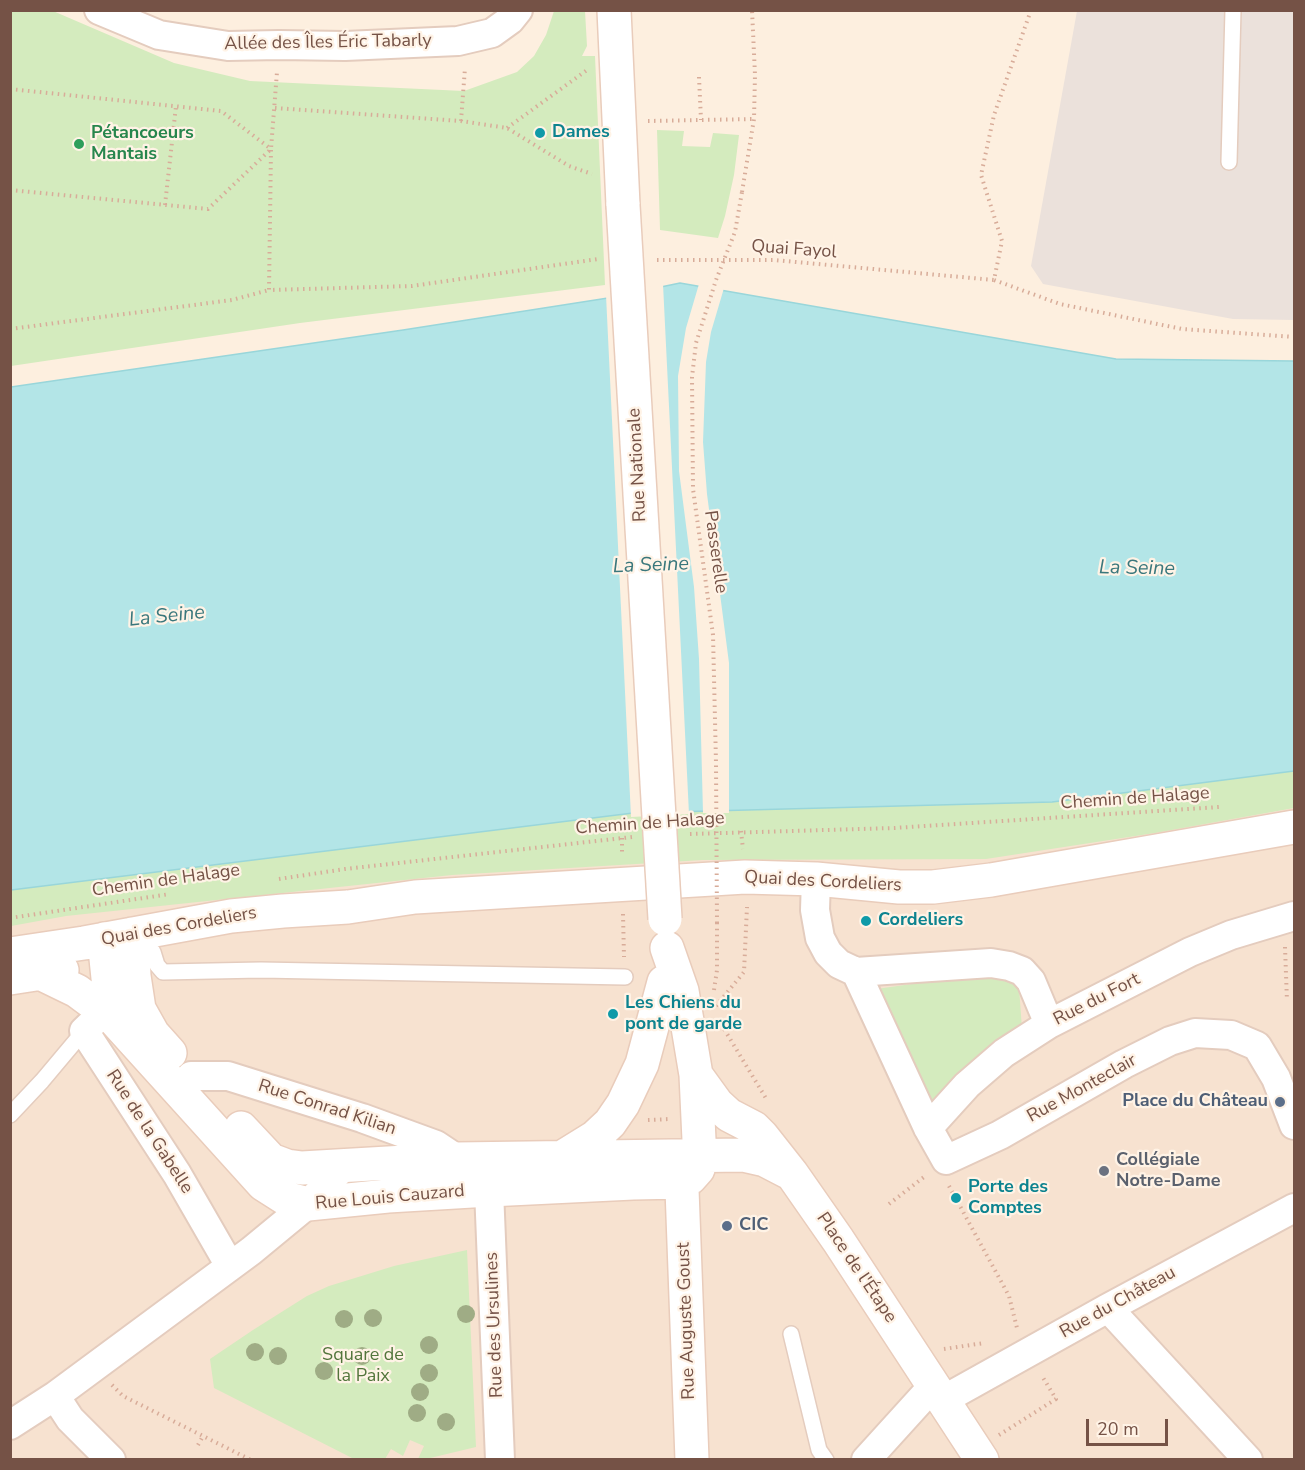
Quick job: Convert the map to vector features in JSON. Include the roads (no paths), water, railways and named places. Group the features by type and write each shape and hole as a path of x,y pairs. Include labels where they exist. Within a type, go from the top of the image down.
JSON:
{"main road":[{"name":"Rue Nationale","path":"614,10 666,934"},
{"name":"Quai des Cordeliers","path":"26,976 126,949 231,916 283,910 348,907 415,897 745,877 816,879 900,887 952,885 1294,827"},
{"name":"Rue Auguste Goust","path":"666,934 664,982 687,1165"},
{"name":"Rue Auguste Goust","path":"666,934 682,991 696,1075 687,1165 692,1460"},
{"name":"Quai des Cordeliers","path":"10,954 126,949"},
{"path":"103,1016 126,949"},
{"name":"Rue Conrad Kilian","path":"126,949 144,1021 191,1076 271,1160 287,1166 302,1168 457,1159 561,1158 687,1165"},
{"path":"26,976 77,992 103,1016 263,1184 285,1198 308,1204"},
{"path":"561,1158 595,1137 610,1123 623,1104 642,1064 664,982"},
{"path":"696,1075 713,1100 729,1114 754,1128 792,1174"},
{"name":"Place de l'Étape","path":"687,1165 753,1156 792,1174 938,1393 990,1448"},
{"name":"Rue Louis Cauzard","path":"308,1204 388,1196 616,1183 687,1165"}],"street":[{"name":"Allée des Îles Éric Tabarly","path":"99,10 159,35 228,46 345,46 467,40 492,33 510,21 518,10"},
{"path":"816,879 815,910 820,938 828,953 839,964 856,972 991,963 1009,966 1022,971 1031,981 1049,1024"},
{"name":"Rue du Fort","path":"928,1128 967,1085 1004,1053 1049,1024 1190,952 1231,935 1286,918"},
{"path":"856,972 928,1128"},
{"name":"Rue de la Gabelle","path":"103,1016 177,1173 230,1266"},
{"name":"Rue Monteclair","path":"928,1128 947,1171 1000,1135 1124,1064 1170,1041 1196,1033 1231,1035 1257,1046 1276,1078 1294,1125"},
{"name":"Rue Conrad Kilian","path":"191,1076 228,1076 340,1111 436,1145 457,1159"},
{"path":"308,1204 343,1167"},
{"name":"Rue des Ursulines","path":"489,1190 500,1460"},
{"name":"Rue Louis Cauzard","path":"10,1425 117,1351 266,1239 308,1204"},
{"name":"Rue du Château","path":"866,1460 938,1393 1023,1346 1108,1308 1294,1208"},
{"path":"1108,1308 1248,1460"},
{"path":"55,1395 70,1419 111,1460"}],"lane":[{"path":"1229,162 1233,10"},
{"path":"126,949 157,965 163,972 261,970 625,977"},
{"path":"10,1114 103,1016"},
{"path":"791,1334 819,1450 826,1460"}],"water":[{"name":"La Seine","path":"680,283 1116,359 1294,361 1294,771 1052,802 633,813 11,890 11,387 403,330 608,298"}],"place":[{"name":"Dames","path":"540,133"},
{"name":"Pétancoeurs Mantais","path":"79,144"},
{"name":"Cordeliers","path":"866,921"},
{"name":"Les Chiens du pont de garde","path":"613,1014"},
{"name":"Place du Château","path":"1280,1102"},
{"name":"Collégiale Notre-Dame","path":"1104,1171"},
{"name":"Porte des Comptes","path":"956,1198"},
{"name":"CIC","path":"727,1226"}],"park label":[{"name":"Square de la Paix","path":"363,1366"}]}
